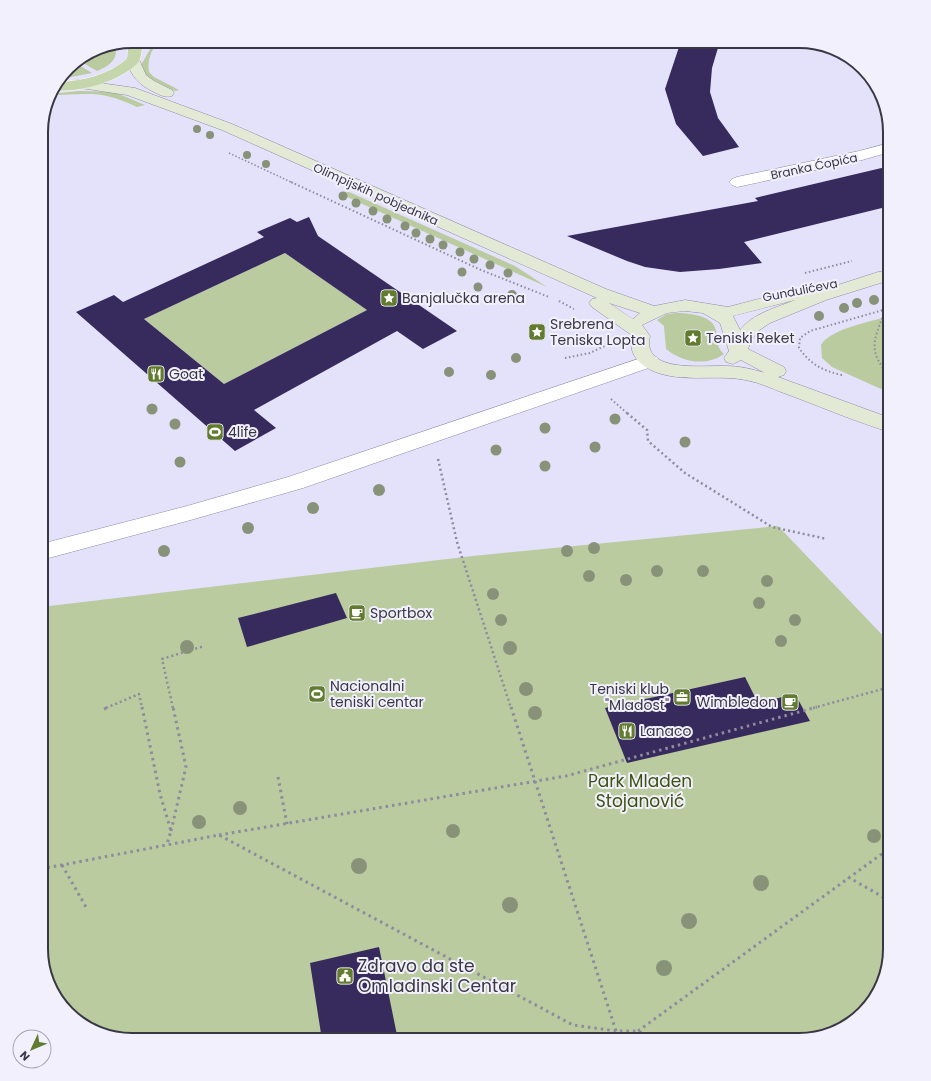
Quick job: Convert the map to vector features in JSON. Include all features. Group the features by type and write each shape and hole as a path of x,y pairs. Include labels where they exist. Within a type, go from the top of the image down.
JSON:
{"main road":[{"path":"62,85 79,84 108,76 120,70 132,50"}],"street":[{"name":"Olimpijskih pobjednika","path":"132,50 137,76 141,80 227,127"},
{"name":"Olimpijskih pobjednika","path":"79,84 130,91 227,127 524,260 613,298 634,306 652,308"},
{"name":"Branka Ćopića","path":"737,182 862,155 883,149"},
{"name":"Olimpijskih pobjednika","path":"524,260 638,326 647,328 650,333 650,350 654,355 665,362 682,367"},
{"name":"Gundulićeva","path":"718,310 883,276"},
{"name":"Gundulićeva","path":"744,347 759,329 766,324 883,277"},
{"path":"721,368 706,373 686,373 672,370 644,356 638,346 640,336 638,326 652,308 673,305 718,310 732,330 735,347 744,347"},
{"name":"Olimpijskih pobjednika","path":"721,368 744,347 752,360 883,422"},
{"name":"Olimpijskih pobjednika","path":"644,356 682,367 700,369 721,368 766,379 883,422"},
{"path":"48,535 235,485 359,448 579,370 644,356"},
{"path":"48,550 223,504 331,471 587,380 644,356"}],"path":[{"path":"224,151 481,270 550,297 580,311"},
{"path":"801,274 853,261"},
{"path":"842,375 828,373 809,360 799,348 800,338 810,331 883,310"},
{"path":"883,316 875,335 872,348 878,364 883,369"},
{"path":"565,358 578,358 586,355 604,347 616,338"},
{"path":"608,396 647,430 648,441 685,473 772,527 828,539"},
{"path":"437,455 457,542 616,1031"},
{"path":"167,845 186,767 162,659 204,646"},
{"path":"48,868 219,835 566,776 883,690"},
{"path":"104,709 139,694 160,794 171,831"},
{"path":"278,776 287,824"},
{"path":"219,835 572,1025 616,1031 638,1032 883,853"},
{"path":"62,865 86,907"},
{"path":"848,877 883,897"}],"green space":[{"path":"151,48 154,48 150,55 149,72 154,77 179,90 175,91 145,76 141,65"},
{"path":"116,50 115,57 111,63 97,71 84,63 105,52"},
{"path":"80,66 92,73 68,78"},
{"path":"79,91 114,92 145,105 137,107 124,101 103,95 57,95 58,93"},
{"path":"349,192 515,266 547,287 338,193"},
{"path":"285,253 367,310 224,384 144,319"},
{"path":"667,314 693,314 711,321 716,331 718,346 724,354 710,361 702,362 687,360 666,349 664,326 657,320"},
{"path":"883,318 883,390 832,367 822,358 821,345 826,339 842,330"},
{"name":"Park Mladen Stojanović","path":"778,526 883,636 883,950 879,976 869,996 859,1009 846,1019 826,1029 800,1033 132,1033 100,1027 76,1012 65,1000 54,981 48,955 48,606 473,556"}],"building":[{"path":"679,48 718,48 712,68 710,92 718,118 739,147 703,156 676,124 665,89"},
{"path":"883,168 883,208 744,242 762,263 719,269 680,272 645,267 567,236 758,201 755,198"},
{"path":"309,217 318,236 457,331 423,349 397,331 254,410 276,428 235,451 76,312 114,295 123,302 264,237 257,232 290,218 297,222","holes":["285,253 367,310 224,384 144,319"]},
{"path":"336,593 347,618 247,647 238,618"},
{"path":"745,677 758,703 795,694 810,721 627,763 605,708"},
{"path":"379,947 397,1033 321,1033 310,963"}],"place":[{"name":"Banjalučka arena","path":"389,298"},
{"name":"Srebrena Teniska Lopta","path":"537,332"},
{"name":"Teniski Reket","path":"693,338"},
{"name":"Goat","path":"156,374"},
{"name":"4life","path":"215,432"},
{"name":"Sportbox","path":"357,613"},
{"name":"Nacionalni teniski centar","path":"317,694"},
{"name":"Teniski klub \"Mladost\"","path":"682,697"},
{"name":"Wimbledon","path":"790,702"},
{"name":"Lanaco","path":"627,731"},
{"name":"Zdravo da ste Omladinski Centar","path":"345,976"}]}
